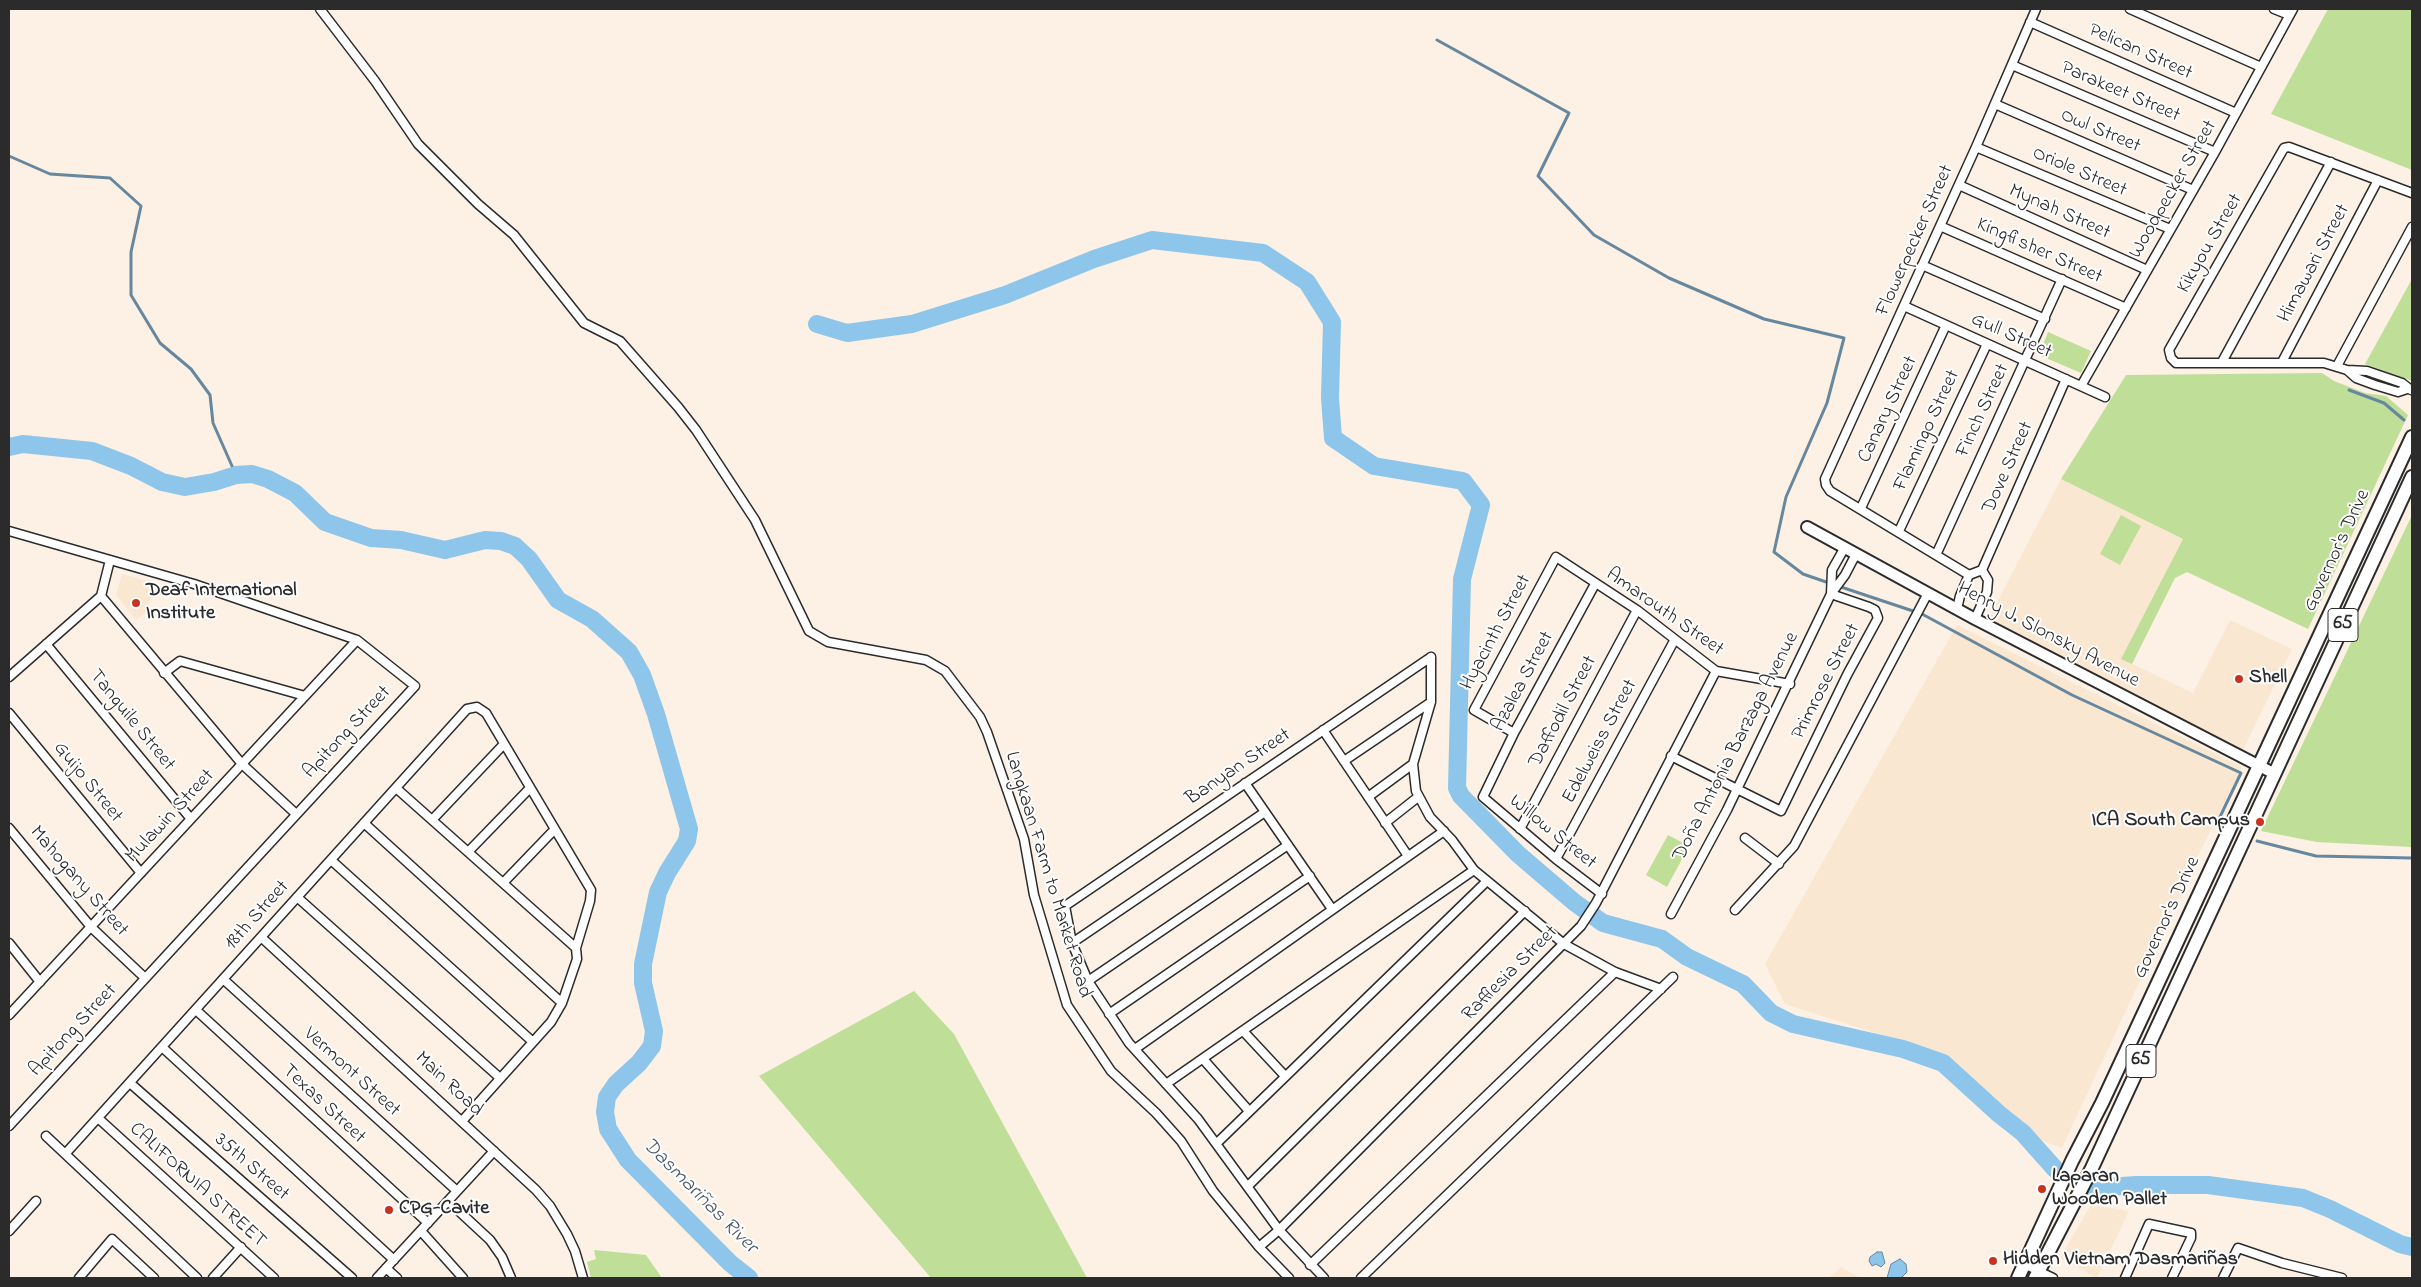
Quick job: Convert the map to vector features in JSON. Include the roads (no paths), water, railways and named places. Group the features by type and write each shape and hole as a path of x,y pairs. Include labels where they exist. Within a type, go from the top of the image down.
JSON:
{"main road":[{"name":"Governor's Drive","path":"2018,1278 2058,1190 2102,1103 2412,437"},
{"name":"Governor's Drive","path":"2037,1275 2091,1170 2412,477"}],"street":[{"name":"Langkaan Farm to Market Road","path":"320,9 375,81 418,144 478,204 514,235 584,323 620,341 696,430 755,520 809,631 828,642 926,660 945,671 980,717 987,732 1024,839 1034,895 1067,1005 1111,1071 1156,1113 1181,1141 1213,1191 1259,1247 1289,1278"},
{"name":"Flowerpecker Street","path":"1861,508 1830,491 1825,479 1959,185 2036,9"},
{"path":"2130,9 2261,67"},
{"path":"2274,9 2291,12"},
{"name":"Woodpecker Street","path":"2082,386 2146,270 2215,152 2291,12"},
{"name":"Pelican Street","path":"2030,22 2236,113"},
{"name":"Parakeet Street","path":"2012,65 2215,152"},
{"name":"Owl Street","path":"1994,104 2193,190"},
{"name":"Oriole Street","path":"1976,147 2170,229"},
{"name":"Kikyou Street","path":"2222,362 2176,363 2170,358 2169,350 2284,148 2290,147 2331,162"},
{"path":"2410,390 2402,384 2367,371 2347,370 2337,366 2282,362 2222,362 2331,162 2412,193"},
{"name":"Himawari Street","path":"2282,362 2378,180"},
{"name":"Mynah Street","path":"1959,185 2146,270"},
{"name":"Kingfisher Street","path":"1940,226 2126,308"},
{"path":"2337,366 2412,227"},
{"path":"1922,265 2045,319"},
{"name":"Finch Street","path":"1936,555 2062,279"},
{"name":"Gull Street","path":"1904,306 2105,397"},
{"name":"Canary Street","path":"1861,508 1946,325"},
{"name":"Flamingo Street","path":"1898,532 1987,344"},
{"name":"Dove Street","path":"1982,570 2066,379"},
{"path":"1861,508 1969,575"},
{"name":"Henry J. Slonsky Avenue","path":"1807,527 1975,619 2274,774"},
{"name":"Apitong Street","path":"9,531 194,584 357,640 415,686 295,813 9,1126"},
{"name":"Doña Antonia Barzaga Avenue","path":"1831,594 1832,570 1845,547"},
{"name":"Doña Antonia Barzaga Avenue","path":"1671,914 1727,810 1790,684 1831,594 1845,575 1856,554"},
{"name":"Amarouth Street","path":"1556,557 1637,610 1716,671 1790,684"},
{"name":"Hyacinth Street","path":"1514,733 1474,710 1556,557"},
{"path":"9,677 101,596 110,560"},
{"path":"1957,609 1969,575 1982,570 1988,580 1987,592 1975,619"},
{"name":"Azalea Street","path":"1483,797 1514,733 1595,584"},
{"path":"1735,910 1779,864 1797,841 1928,593"},
{"name":"Primrose Street","path":"1736,789 1781,811 1847,675 1878,618 1875,610 1831,594"},
{"path":"101,596 242,764 295,813"},
{"name":"Daffodil Street","path":"1520,828 1637,610"},
{"name":"Mulawin Street","path":"9,1015 357,640"},
{"name":"Edelweiss Street","path":"1556,859 1674,640"},
{"name":"Tanguile Street","path":"46,644 191,820"},
{"name":"Banyan Street","path":"1072,943 1065,906 1431,657 1431,702"},
{"path":"164,673 180,661 305,696"},
{"name":"Rafflesia Street","path":"1259,1247 1279,1230 1581,926 1602,894 1716,671"},
{"path":"1344,761 1431,702"},
{"path":"1431,702 1413,764 1418,797 1430,817 1444,831 1474,870 1564,944 1615,972 1661,989"},
{"name":"18th Street","path":"66,1153 467,709 477,707 486,713 504,744"},
{"name":"Guijo Street","path":"9,713 140,873"},
{"path":"1323,730 1408,856"},
{"path":"432,820 504,744 591,890 590,901 576,948 577,959 562,1003 551,1022 463,1120"},
{"path":"1671,756 1736,789"},
{"path":"1368,797 1413,764"},
{"path":"1245,783 1332,909"},
{"path":"396,788 576,948"},
{"path":"468,852 530,788"},
{"path":"1385,823 1418,797"},
{"name":"Willow Street","path":"1483,797 1556,859 1602,894"},
{"path":"1265,812 1072,943 1088,981 1135,1049 1217,1143 1279,1230 1324,1278"},
{"path":"364,823 562,1003"},
{"name":"Mahogany Street","path":"9,828 91,927 145,978"},
{"path":"503,883 554,830"},
{"path":"1135,1049 1444,831"},
{"path":"1745,838 1779,864"},
{"path":"1088,981 1288,846"},
{"path":"331,860 533,1042"},
{"path":"1166,1084 1244,1032 1474,870"},
{"path":"1110,1014 1310,876"},
{"path":"1217,1143 1487,881"},
{"path":"297,897 500,1078"},
{"path":"1248,1186 1525,911"},
{"name":"Main Road","path":"261,937 463,1120 550,1206 575,1251 583,1278"},
{"path":"9,944 40,982"},
{"path":"1310,1265 1615,972"},
{"path":"1362,1278 1673,977"},
{"name":"Vermont Street","path":"223,979 457,1191"},
{"name":"Texas Street","path":"196,1010 428,1223"},
{"path":"1244,1032 1285,1076"},
{"path":"162,1047 394,1260"},
{"path":"1203,1058 1249,1111"},
{"name":"35th Street","path":"130,1083 352,1278"},
{"name":"CALIFORNIA STREET","path":"98,1118 274,1278"},
{"path":"46,1136 197,1278"},
{"path":"377,1278 494,1151"},
{"path":"9,1230 36,1201"},
{"path":"448,1201 490,1240 502,1257 512,1278"},
{"path":"2125,1278 2149,1224 2191,1233 2191,1238 2172,1278"},
{"path":"420,1231 464,1278"},
{"path":"79,1278 112,1239 148,1276"},
{"path":"213,1278 241,1247"},
{"path":"2223,1278 2238,1248 2327,1276 2342,1278"},
{"path":"2024,1264 2037,1275 2053,1278"},
{"path":"386,1268 397,1278"}],"water":[{"path":"1877,1252 1882,1252 1885,1263 1881,1267 1876,1264 1872,1266 1869,1261 1870,1257"},
{"path":"1900,1259 1906,1264 1907,1272 1901,1278 1887,1278 1891,1264"}],"waterway":[{"path":"1437,40 1569,113 1538,176 1594,235 1669,278 1764,319 1844,338 1827,403 1786,497 1774,552 1803,574 1832,584"},
{"path":"9,156 50,174 110,178 141,206 131,252 131,295 160,343 191,369 210,395 213,423 236,475"},
{"path":"817,324 847,333 912,324 1005,295 1094,259 1152,240 1263,253 1307,282 1332,322 1330,398 1333,438 1374,466 1463,481 1481,505 1462,579 1457,788 1461,796 1518,854 1574,902 1603,923 1662,939 1687,957 1743,984 1771,1013 1793,1024 1903,1049 1943,1063 1999,1114 2023,1133 2055,1169"},
{"path":"2349,390 2384,403 2404,420"},
{"name":"Dasmariñas River","path":"9,447 23,444 92,451 131,466 162,482 185,487 214,482 236,475 252,474 268,479 295,493 325,522 371,538 401,540 445,550 485,540 501,541 515,546 529,559 558,600 592,619 629,652 642,675 656,714 689,829 687,841 667,873 658,892 643,964 643,983 654,1031 652,1046 639,1063 616,1084 607,1097 605,1112 608,1129 628,1160 730,1263 749,1278"},
{"path":"1838,586 1922,614 2072,695 2241,773 2218,821"},
{"path":"2257,841 2316,856 2412,858"},
{"path":"2095,1190 2136,1185 2208,1185 2303,1198 2330,1209 2400,1244 2412,1247"}],"place":[{"name":"Deaf International Institute","path":"136,603"},
{"name":"Shell","path":"2239,679"},
{"name":"ICA South Campus","path":"2260,822"},
{"name":"Laparan Wooden Pallet","path":"2042,1189"},
{"name":"CPG-Cavite","path":"389,1210"},
{"name":"Hidden Vietnam Dasmariñas","path":"1993,1261"}]}
